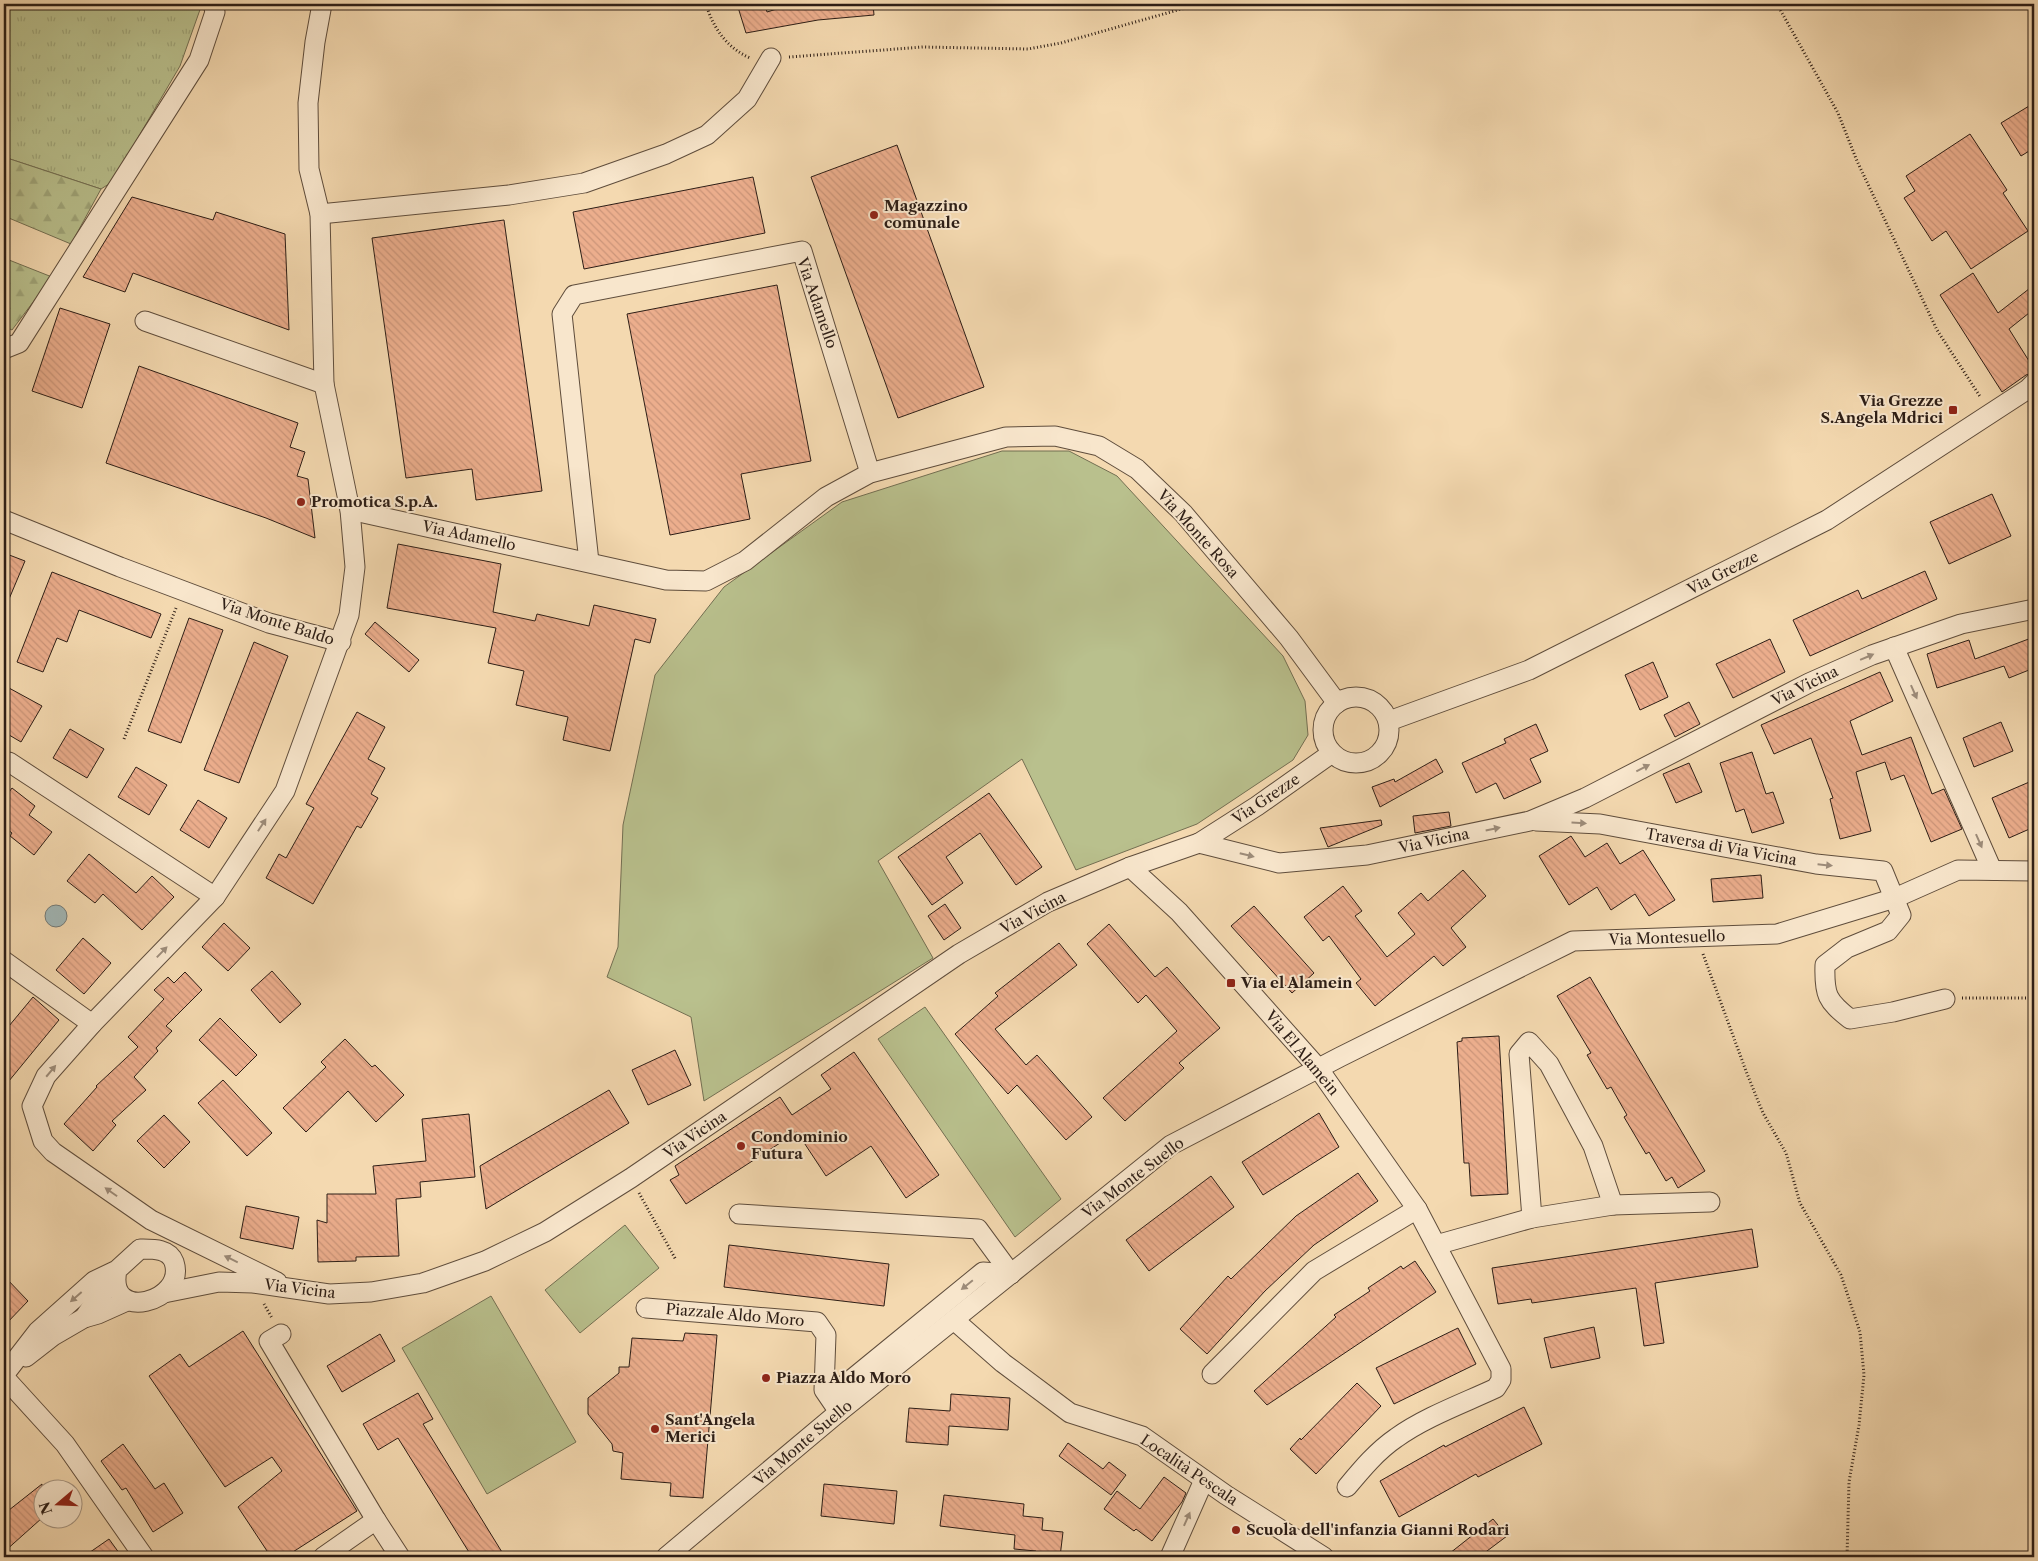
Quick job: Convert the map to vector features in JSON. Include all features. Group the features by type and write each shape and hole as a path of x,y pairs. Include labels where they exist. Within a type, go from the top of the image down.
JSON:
{"street":[{"path":"4,349 19,343 200,60 215,12 213,4"},
{"path":"322,4 315,42 308,103 309,169 320,214 324,384 350,510 355,567 349,615 341,642"},
{"path":"320,214 509,195 584,183 666,154 707,135 747,99 771,58"},
{"name":"Via Adamello","path":"350,510 666,580 706,581 745,561 826,497 870,473 802,251 574,295 562,314 589,562"},
{"path":"145,321 324,384"},
{"name":"Via Grezze","path":"1389,721 1529,670 1827,520 2034,383"},
{"name":"Via Monte Rosa","path":"870,473 1006,438 1055,436 1099,446 1137,469 1183,512 1289,638 1337,703"},
{"name":"Via Monte Baldo","path":"4,520 269,623 341,642 285,791 216,897 92,1024 46,1076 32,1106 43,1141 53,1152 151,1220 291,1288"},
{"name":"Via Vicina","path":"164,1293 219,1282 253,1283 329,1294 371,1292 423,1283 485,1261 545,1232 631,1178 959,954 1048,902 1130,867 1200,843 1279,863 1367,855 1530,821 1585,798 1808,683 1894,647 1960,624 2034,609"},
{"path":"1894,647 1992,870"},
{"path":"1357,696 1367,698 1381,707 1389,721 1390,732 1387,743 1373,759 1362,763 1351,763 1341,760 1332,753 1326,743 1323,732 1324,721 1329,710 1346,698 1357,696"},
{"name":"Via Grezze","path":"1200,843 1257,806 1332,753"},
{"path":"9,762 216,897"},
{"name":"Traversa di Via Vicina","path":"1530,821 1600,824 1816,864 1883,871 1895,898"},
{"name":"Via El Alamein","path":"1130,867 1180,912 1318,1068 1417,1209 1501,1369 1501,1380 1496,1388 1415,1426 1396,1437 1376,1454 1347,1487"},
{"name":"Via Montesuello","path":"1318,1068 1573,941 1777,934 1895,898 1958,870 2034,871"},
{"path":"1895,898 1901,915 1888,931 1847,948 1825,965 1824,986 1832,1006 1850,1019 1893,1012 1945,999"},
{"path":"4,961 92,1024"},
{"path":"1532,1218 1519,1054 1529,1042 1549,1064 1593,1146 1613,1205"},
{"name":"Via Monte Suello","path":"666,1557 839,1412 1171,1145 1318,1068"},
{"path":"1436,1245 1532,1218 1613,1205 1710,1202"},
{"path":"1212,1374 1314,1271 1417,1209"},
{"path":"740,1214 978,1229 1011,1274"},
{"path":"151,1220 154,1249"},
{"path":"84,1318 116,1274 140,1249 154,1249 172,1257 176,1275 173,1285 164,1293 152,1300 136,1303 121,1297 117,1291 116,1274"},
{"name":"Via Vicina","path":"175,1266 219,1282"},
{"path":"839,1412 841,1388 982,1272 1011,1274"},
{"path":"4,1376 38,1330 94,1282 116,1274"},
{"path":"4,1376 53,1336 84,1318 127,1301"},
{"name":"Piazzale Aldo Moro","path":"646,1308 817,1322 826,1335 824,1390 839,1412"},
{"name":"Località Pescala","path":"954,1320 1003,1363 1070,1413 1142,1436 1204,1480 1324,1557"},
{"path":"281,1334 269,1341 400,1557"},
{"path":"4,1376 64,1444 144,1557"},
{"path":"1170,1557 1204,1480"},
{"path":"323,1557 376,1520"}],"path":[{"path":"706,4 718,32 734,49 749,58 923,47 1028,49 1061,42 1199,4"},
{"path":"1777,4 1838,113 1857,161 1937,330 1991,413"},
{"path":"124,739 182,590"},
{"path":"1697,937 1763,1113 1786,1154 1800,1203 1841,1275 1860,1332 1864,1375 1859,1425 1848,1482 1847,1557"},
{"path":"1945,999 2034,998"},
{"path":"640,1195 676,1260"}],"green space":[{"path":"4,4 202,4 180,66 112,182 101,189 4,157"},
{"path":"4,157 101,189 71,244 4,216"},
{"path":"4,258 52,277 12,330 4,326"},
{"path":"1002,451 1069,451 1117,476 1283,656 1305,701 1308,735 1293,760 1197,824 1076,870 1022,759 878,861 933,958 704,1101 691,1017 607,977 618,947 623,825 655,675 724,587 842,502"},
{"path":"925,1007 1061,1199 1015,1237 878,1039"},
{"path":"625,1225 659,1268 580,1333 545,1290"},
{"path":"491,1296 576,1442 487,1494 402,1348"}],"shaded area":[{"path":"56,905 64,908 67,916 64,924 56,927 48,924 45,916 48,908"}],"building":[{"path":"737,4 765,4 767,12 793,4 873,4 874,15 818,20 746,33"},
{"path":"2034,103 2034,148 2021,156 2001,123"},
{"path":"1970,134 2007,190 2003,193 2028,231 1971,269 1946,231 1932,241 1904,198 1915,191 1906,176"},
{"path":"897,145 984,387 898,418 811,177"},
{"path":"753,177 765,233 584,269 573,212"},
{"path":"132,197 213,220 216,212 285,234 289,330 133,273 125,292 83,277"},
{"path":"504,220 542,491 476,500 472,469 406,478 372,238"},
{"path":"1973,273 1998,313 2034,285 2034,309 2009,329 2034,369 2034,372 2026,375 2002,392 1940,295"},
{"path":"777,285 811,461 741,474 750,519 670,535 627,314"},
{"path":"60,308 110,324 82,408 32,391"},
{"path":"139,366 298,423 290,447 305,452 297,476 308,479 315,538 266,518 106,463"},
{"path":"1992,494 2011,536 1949,564 1930,522"},
{"path":"398,544 501,564 493,612 535,621 537,614 589,626 594,605 656,619 650,643 635,639 610,751 563,740 568,717 516,705 524,671 488,663 496,628 387,608"},
{"path":"4,553 25,561 4,611"},
{"path":"1925,571 1937,599 1810,656 1793,620 1858,590 1862,599"},
{"path":"52,572 161,614 151,638 79,610 67,642 57,638 43,672 17,662"},
{"path":"189,618 223,630 181,743 148,731"},
{"path":"375,622 419,660 409,672 365,634"},
{"path":"2034,637 2034,668 2009,678 2004,666 1937,688 1927,654 1969,640 1975,659"},
{"path":"1770,639 1785,672 1733,698 1716,664"},
{"path":"254,642 288,656 239,783 204,770"},
{"path":"1653,662 1668,697 1640,710 1625,675"},
{"path":"1880,672 1893,701 1850,721 1862,755 1911,737 1932,794 1944,789 1962,829 1931,842 1904,775 1891,780 1885,762 1856,772 1871,831 1840,839 1830,799 1833,798 1811,738 1774,754 1761,725"},
{"path":"9,688 42,706 21,742 4,732 4,698"},
{"path":"1689,702 1700,724 1675,737 1664,715"},
{"path":"357,712 385,727 368,759 385,768 371,794 378,798 361,828 357,826 313,904 266,878 279,854 286,858 314,808 306,804"},
{"path":"2001,722 2013,751 1974,767 1963,738"},
{"path":"1536,724 1548,751 1530,759 1541,782 1504,799 1496,783 1476,793 1462,763 1506,743 1504,739"},
{"path":"70,729 104,749 87,778 53,758"},
{"path":"1752,752 1766,794 1773,792 1784,823 1752,833 1744,809 1736,812 1720,763"},
{"path":"1436,759 1443,772 1380,807 1372,787 1394,779 1395,782"},
{"path":"1689,763 1702,792 1676,803 1663,774"},
{"path":"136,767 167,785 149,815 118,797"},
{"path":"2034,780 2034,827 2009,838 1992,798"},
{"path":"12,788 35,806 29,815 52,832 34,855 10,836 12,833 4,827 4,799"},
{"path":"989,793 1042,867 1016,885 980,833 946,857 963,883 932,905 898,857"},
{"path":"198,800 227,818 209,848 180,830"},
{"path":"1449,812 1451,826 1415,833 1413,816"},
{"path":"1381,820 1382,825 1328,847 1320,828"},
{"path":"1571,836 1585,857 1607,843 1620,864 1643,850 1675,900 1649,916 1635,894 1611,910 1597,887 1569,905 1539,856"},
{"path":"89,854 136,893 152,876 174,897 142,930 103,894 95,903 67,881"},
{"path":"1463,870 1486,896 1451,928 1466,947 1443,966 1434,956 1375,1006 1356,983 1361,979 1329,936 1323,941 1304,917 1343,886 1362,911 1355,916 1387,957 1415,934 1398,913 1421,893 1428,901"},
{"path":"1761,875 1763,898 1713,902 1711,879"},
{"path":"945,904 961,928 944,940 928,916"},
{"path":"1254,906 1314,973 1292,993 1231,926"},
{"path":"224,923 250,948 228,971 202,947"},
{"path":"1109,924 1155,977 1167,967 1220,1028 1179,1063 1184,1068 1125,1121 1103,1098 1177,1031 1146,995 1138,1003 1087,944"},
{"path":"83,938 111,963 84,994 56,970"},
{"path":"1059,943 1077,965 995,1029 1026,1065 1037,1055 1092,1117 1066,1140 1017,1085 1008,1094 955,1034 998,996 995,993"},
{"path":"272,971 301,1004 280,1023 251,990"},
{"path":"185,972 202,990 166,1026 172,1031 156,1048 158,1051 134,1077 146,1090 112,1121 116,1125 93,1151 64,1124 96,1086 138,1047 128,1037 164,999 154,990 168,977 174,983"},
{"path":"1590,977 1705,1171 1678,1188 1672,1177 1666,1181 1649,1152 1646,1154 1624,1117 1627,1115 1611,1087 1607,1089 1587,1055 1591,1053 1557,996"},
{"path":"33,997 59,1020 4,1087 4,1032"},
{"path":"220,1018 257,1055 236,1076 199,1040"},
{"path":"1499,1036 1508,1194 1471,1196 1469,1163 1464,1163 1457,1042 1462,1041 1462,1038"},
{"path":"345,1039 372,1067 375,1065 404,1095 376,1122 348,1091 306,1132 283,1108 326,1067 321,1062"},
{"path":"675,1050 691,1085 648,1105 632,1070"},
{"path":"854,1052 939,1175 906,1198 871,1146 826,1176 797,1132 686,1204 670,1180 679,1175 675,1166 780,1097 792,1115 831,1089 821,1075"},
{"path":"223,1080 272,1133 247,1156 198,1103"},
{"path":"609,1090 629,1123 486,1209 480,1166"},
{"path":"1319,1113 1339,1147 1263,1195 1242,1162"},
{"path":"469,1114 475,1177 420,1182 421,1197 396,1199 399,1256 356,1257 356,1261 318,1262 317,1220 327,1223 327,1194 376,1194 373,1166 426,1161 422,1119"},
{"path":"164,1115 190,1142 164,1168 137,1141"},
{"path":"1358,1173 1378,1201 1314,1245 1265,1291 1207,1354 1180,1329 1228,1276 1231,1279 1296,1216"},
{"path":"1211,1176 1234,1207 1149,1271 1126,1240"},
{"path":"246,1206 299,1217 293,1249 240,1238"},
{"path":"1752,1229 1758,1267 1655,1283 1664,1343 1644,1346 1636,1288 1532,1303 1531,1299 1498,1304 1492,1268"},
{"path":"729,1245 889,1264 884,1306 724,1287"},
{"path":"1415,1261 1436,1292 1267,1405 1254,1391 1336,1317 1334,1315 1370,1291 1368,1288 1401,1266 1403,1269"},
{"path":"4,1276 28,1301 4,1326"},
{"path":"1594,1327 1600,1358 1551,1368 1544,1338"},
{"path":"1458,1328 1476,1364 1394,1404 1376,1368"},
{"path":"243,1331 357,1511 285,1557 271,1557 238,1507 282,1471 272,1457 225,1487 149,1376 180,1354 189,1367"},
{"name":"Sant'Angela Merici","path":"685,1333 717,1335 703,1498 670,1496 671,1483 621,1479 623,1453 613,1451 612,1444 588,1414 588,1398 619,1373 619,1367 629,1367 632,1338 683,1341"},
{"path":"380,1334 395,1361 342,1392 327,1366"},
{"path":"1357,1383 1381,1406 1316,1474 1290,1449"},
{"path":"418,1393 433,1419 423,1424 505,1557 472,1557 398,1438 378,1450 363,1424"},
{"path":"951,1394 1010,1398 1008,1430 949,1426 948,1445 906,1442 909,1408 950,1411"},
{"path":"1524,1407 1542,1444 1478,1477 1476,1474 1399,1517 1380,1481 1444,1445 1445,1447"},
{"path":"1068,1443 1103,1469 1109,1462 1126,1475 1111,1495 1059,1456"},
{"path":"123,1444 155,1489 164,1483 183,1513 153,1532 126,1488 122,1490 101,1461"},
{"path":"1164,1477 1186,1493 1182,1502 1152,1541 1136,1529 1134,1531 1104,1509 1117,1491 1140,1509"},
{"path":"824,1484 897,1491 894,1524 821,1516"},
{"path":"32,1492 32,1527 4,1552 4,1514"},
{"path":"944,1495 1024,1504 1023,1516 1043,1518 1042,1530 1063,1532 1060,1557 1035,1557 1036,1551 1014,1549 1015,1535 940,1526"},
{"path":"1493,1519 1507,1536 1479,1557 1445,1557"},
{"path":"109,1539 122,1557 83,1557"}],"place":[{"name":"Magazzino comunale","path":"874,215"},
{"name":"Via Grezze S.Angela Mdrici","path":"1953,410"},
{"name":"Promotica S.p.A.","path":"301,502"},
{"name":"Via el Alamein","path":"1231,983"},
{"name":"Condominio Futura","path":"741,1146"},
{"name":"Piazza Aldo Moro","path":"766,1378"},
{"name":"Sant'Angela Merici","path":"655,1429"},
{"name":"Scuola dell'infanzia Gianni Rodari","path":"1236,1530"}]}
